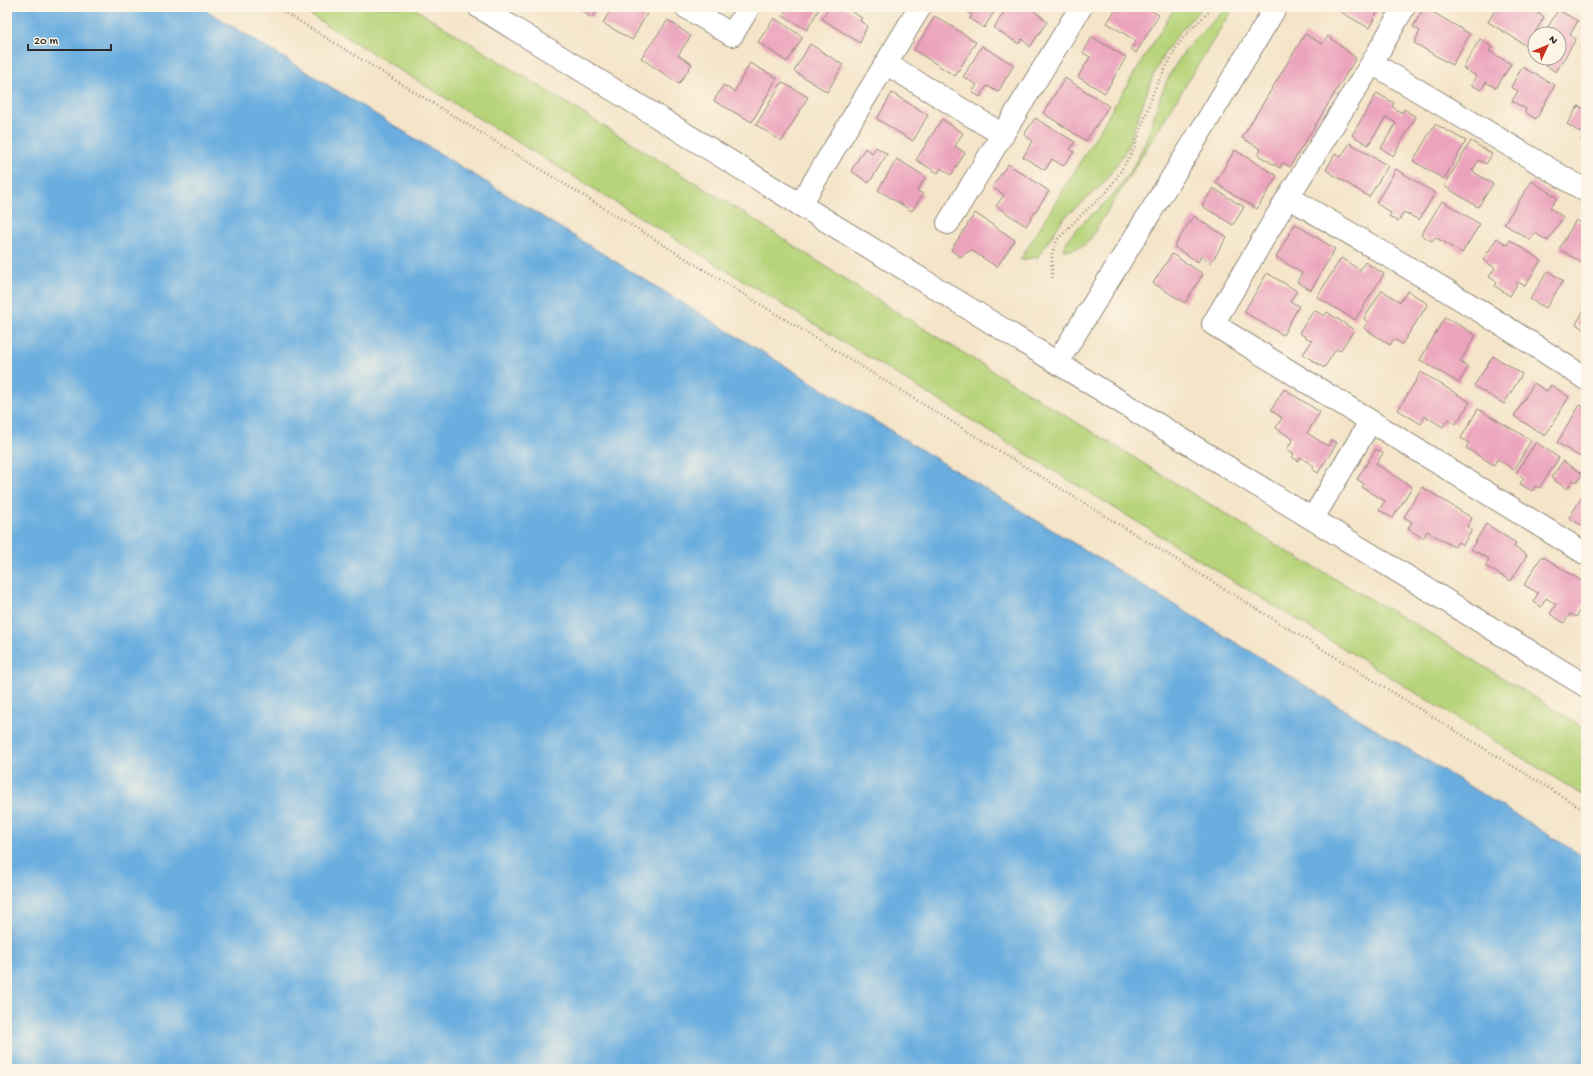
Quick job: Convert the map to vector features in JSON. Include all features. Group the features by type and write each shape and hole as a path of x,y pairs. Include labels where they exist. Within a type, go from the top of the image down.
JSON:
{"street":[{"path":"479,7 1057,363 1586,686"},
{"path":"686,7 732,35 749,7"},
{"path":"800,205 887,64 920,7"},
{"path":"948,224 1081,7"},
{"path":"1057,363 1276,7"},
{"path":"1404,7 1372,63 1288,197 1213,324 1586,554"},
{"path":"1372,63 1586,191"},
{"path":"887,64 1003,135"},
{"path":"1288,197 1450,292 1586,379"},
{"path":"1313,518 1370,422"}],"path":[{"path":"276,7 1586,811"},
{"path":"1052,278 1052,254 1058,239 1081,215 1106,193 1117,177 1134,149 1155,88 1179,43 1214,7"}],"green space":[{"path":"297,7 412,7 750,217 869,295 1286,551 1423,629 1586,729 1586,797"},
{"path":"1175,7 1203,7 1181,30 1164,54 1152,78 1127,148 1103,184 1063,219 1038,257 1020,260"},
{"path":"1227,7 1234,7 1089,241 1077,248 1063,250 1066,242 1072,234 1109,199 1128,174 1142,149 1168,78 1178,60 1191,44"}],"water":[{"path":"7,7 201,7 1586,858 1586,1069 7,1069"}],"building":[{"path":"576,7 600,7 592,18"},
{"path":"612,7 640,7 648,12 632,40 603,23"},
{"path":"781,7 820,7 807,30 783,16 786,10"},
{"path":"829,7 844,7 862,18 860,21 867,26 860,43 822,19"},
{"path":"959,7 997,7 984,28 970,19 972,15"},
{"path":"1007,7 1028,7 1047,22 1030,47 1022,39 1019,44 994,28"},
{"path":"1117,7 1145,7 1159,15 1136,53 1131,49 1136,41 1107,23"},
{"path":"1332,7 1380,7 1369,28"},
{"path":"1424,7 1470,34 1452,65 1414,43 1420,31 1413,27"},
{"path":"1497,7 1528,7 1544,17 1539,26 1527,26 1527,46 1488,22"},
{"path":"1558,10 1578,21 1570,35 1576,39 1567,54 1567,26 1549,26"},
{"path":"935,16 976,42 955,76 914,50"},
{"path":"774,18 803,37 787,62 758,42"},
{"path":"668,20 691,36 678,55 692,64 679,84 641,58"},
{"path":"1305,34 1322,44 1328,36 1356,58 1290,167 1283,163 1280,168 1258,155 1261,149 1242,138"},
{"path":"1092,37 1126,57 1105,93 1078,77 1090,57 1083,53"},
{"path":"1480,39 1492,47 1489,51 1511,64 1496,88 1486,82 1481,90 1471,85 1476,76 1463,68"},
{"path":"810,44 843,65 827,92 794,71"},
{"path":"982,46 1014,65 998,92 987,86 980,97 972,92 977,85 963,77"},
{"path":"750,63 777,78 752,122 714,101 723,85 734,92"},
{"path":"1547,66 1560,66 1556,72"},
{"path":"1522,67 1555,85 1536,119 1525,112 1526,109 1512,101 1518,91 1511,87"},
{"path":"1065,78 1109,106 1086,141 1043,113"},
{"path":"782,82 808,97 782,141 756,125"},
{"path":"892,93 928,115 913,141 877,119"},
{"path":"1377,93 1394,103 1392,107 1402,113 1404,109 1416,117 1393,156 1381,148 1396,123 1386,117 1368,145 1352,135"},
{"path":"1578,106 1586,110 1586,143 1581,140 1584,135 1567,124"},
{"path":"1035,118 1075,142 1070,149 1074,152 1063,166 1052,159 1045,170 1023,157 1033,141 1024,135"},
{"path":"942,119 963,133 955,146 965,153 951,175 941,168 938,173 916,160"},
{"path":"1435,124 1466,141 1444,179 1413,161"},
{"path":"1471,141 1492,154 1486,164 1479,160 1472,171 1493,184 1478,207 1444,186"},
{"path":"1350,143 1388,166 1369,197 1326,170 1335,154 1341,157"},
{"path":"876,147 887,154 869,183 851,171 865,148 872,153"},
{"path":"1235,150 1277,176 1257,209 1215,183"},
{"path":"897,159 926,177 917,191 923,194 912,211 878,190"},
{"path":"1008,164 1049,191 1026,226 996,206 1004,195 992,187"},
{"path":"1396,169 1435,193 1419,220 1404,212 1398,222 1389,216 1391,213 1376,203"},
{"path":"1532,181 1557,198 1550,208 1563,217 1548,241 1535,233 1530,240 1504,224"},
{"path":"1213,188 1244,207 1233,225 1202,206"},
{"path":"1442,201 1480,224 1462,253 1435,237 1432,241 1421,235"},
{"path":"975,213 1015,240 997,267 971,250 960,257 951,250"},
{"path":"1193,216 1227,237 1211,263 1201,256 1198,262 1174,247"},
{"path":"1576,220 1586,226 1586,265 1559,249"},
{"path":"1295,224 1335,249 1311,290 1297,282 1302,273 1276,257"},
{"path":"1497,238 1507,245 1510,240 1541,260 1525,286 1518,282 1510,296 1495,286 1497,282 1489,277 1495,268 1483,260"},
{"path":"1172,254 1203,274 1185,303 1153,283"},
{"path":"1341,258 1360,270 1365,262 1384,274 1355,320 1317,297"},
{"path":"1548,271 1563,281 1546,308 1530,299"},
{"path":"1267,273 1297,291 1290,301 1299,306 1283,335 1244,312"},
{"path":"1382,290 1400,302 1408,291 1428,304 1402,344 1394,339 1390,345 1364,328 1368,322 1364,319"},
{"path":"1586,307 1586,331 1576,324"},
{"path":"1314,310 1324,316 1327,312 1354,330 1340,351 1336,349 1324,368 1303,354 1312,341 1299,333"},
{"path":"1445,317 1476,335 1460,362 1468,367 1459,383 1420,360"},
{"path":"1493,356 1522,374 1504,404 1474,386"},
{"path":"1421,372 1470,402 1456,424 1448,419 1443,427 1425,416 1421,424 1398,410"},
{"path":"1534,383 1547,391 1551,385 1569,397 1545,436 1514,416"},
{"path":"1284,389 1320,412 1307,433 1328,446 1331,440 1337,443 1318,473 1312,469 1314,466 1300,457 1298,461 1292,457 1294,454 1287,449 1293,439 1276,428 1282,418 1271,410"},
{"path":"1580,405 1586,408 1586,460 1557,443"},
{"path":"1478,409 1531,440 1514,470 1497,459 1494,465 1466,448 1469,443 1461,438"},
{"path":"1536,442 1559,458 1539,488 1535,486 1532,491 1520,484 1524,478 1516,473"},
{"path":"1376,449 1383,453 1376,464 1412,487 1393,518 1379,510 1385,501 1362,487 1364,484 1357,479"},
{"path":"1563,461 1582,474 1577,482 1573,480 1567,489 1551,478"},
{"path":"1422,487 1472,518 1467,527 1472,530 1463,545 1458,542 1454,547 1427,531 1423,538 1408,529 1412,522 1404,517"},
{"path":"1586,490 1586,517 1581,525 1569,518"},
{"path":"1486,524 1516,543 1514,547 1527,555 1511,581 1485,566 1489,559 1471,549"},
{"path":"1542,556 1586,584 1586,600 1576,617 1570,614 1564,623 1550,614 1556,604 1546,598 1541,607 1533,602 1538,593 1524,585"}]}
